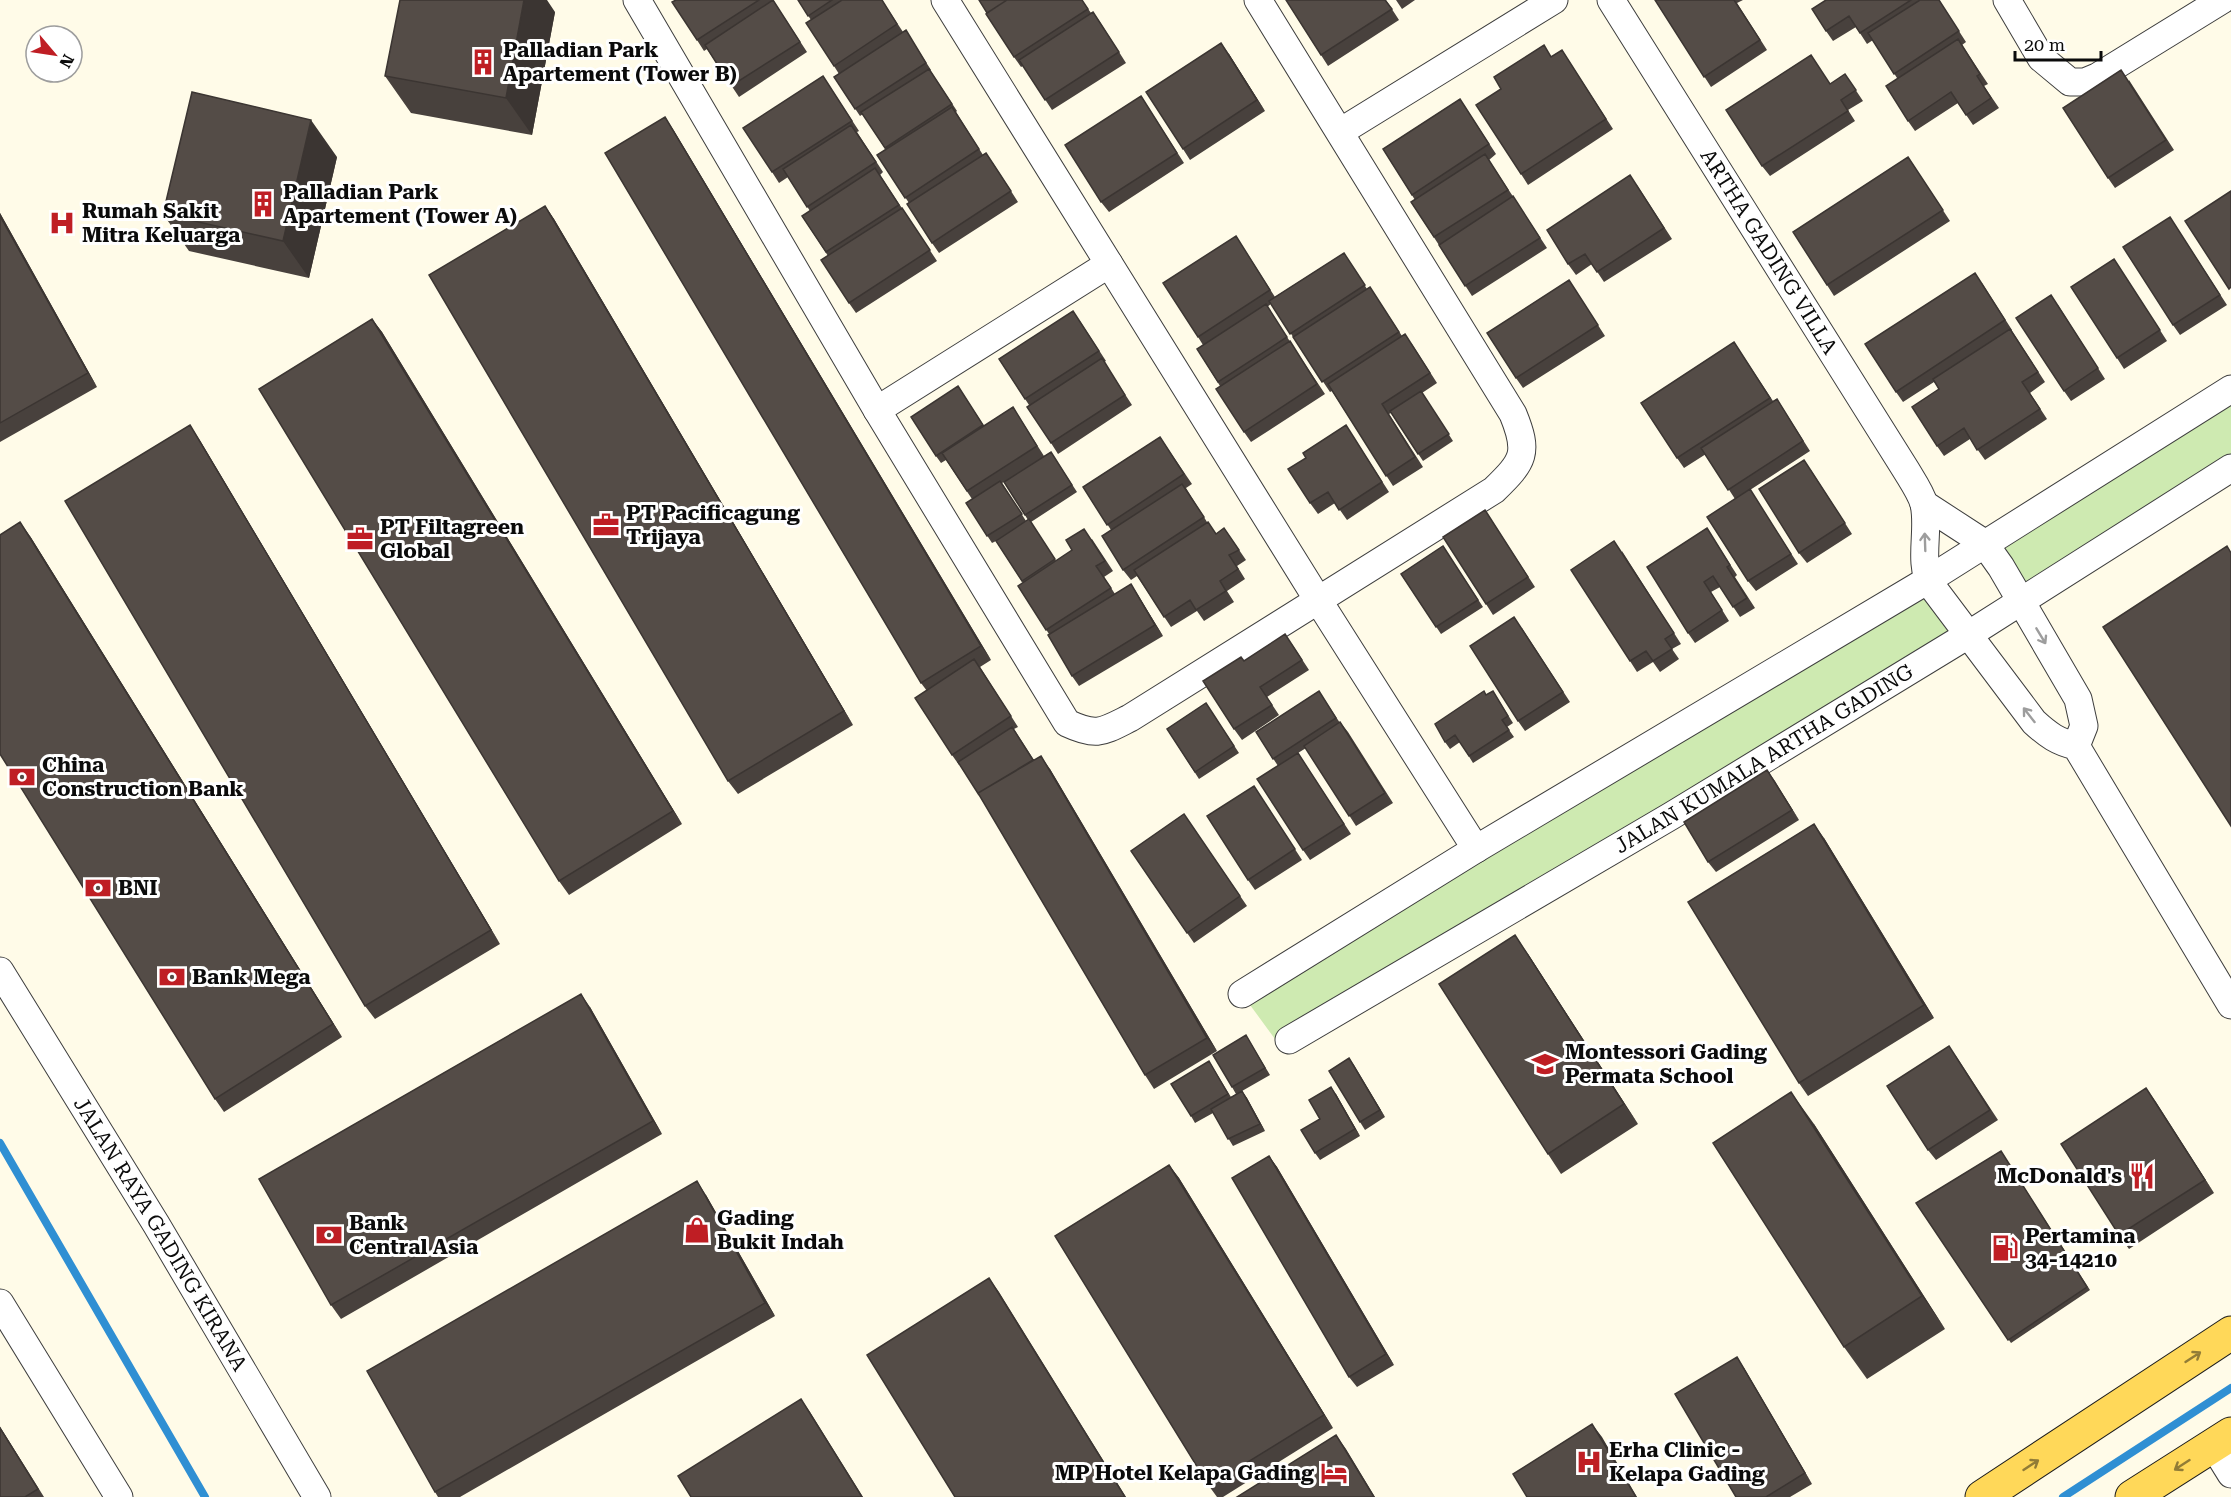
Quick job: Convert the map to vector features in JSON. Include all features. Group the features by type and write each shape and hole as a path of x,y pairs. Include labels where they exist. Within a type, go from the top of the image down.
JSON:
{"main road":[{"path":"1982,1497 2231,1333"},
{"path":"2132,1497 2222,1439"}],"street":[{"path":"637,0 877,410 1067,723 1085,732 1101,732 1130,718 1494,490 1510,475 1522,456 1522,436 1513,414 1258,0"},
{"path":"945,0 1318,600 1476,849"},
{"path":"1340,132 1554,0"},
{"name":"ARTHA GADING VILLA","path":"1611,0 1906,470 1924,504 1928,579"},
{"path":"2007,0 2041,58 2070,82 2085,82 2097,77 2222,0"},
{"path":"877,410 1109,264"},
{"path":"1242,994 1476,849 1928,579 2231,389"},
{"name":"JALAN KUMALA ARTHA GADING","path":"1289,1040 1671,816 1968,635 2231,468"},
{"name":"ARTHA GADING VILLA","path":"1924,504 1984,543"},
{"path":"1984,543 2078,699 2084,726 2076,746"},
{"path":"1928,579 2034,722 2050,737 2076,746 2231,1005"},
{"name":"JALAN RAYA GADING KIRANA","path":"0,971 156,1224 317,1497"},
{"path":"0,1303 119,1497"},
{"path":"2222,1439 2231,1474"}],"green space":[{"path":"2231,384 2231,469 2020,601 1980,539"},
{"path":"1928,580 1968,635 1286,1054 1242,994"}],"building":[{"path":"400,0 524,0 506,98 385,76"},
{"path":"676,0 759,0 697,40 672,2"},
{"path":"773,0 800,42 731,86 705,45"},
{"path":"798,0 832,0 808,16"},
{"path":"842,0 882,0 897,24 834,66 806,23"},
{"path":"979,0 1007,0 987,13"},
{"path":"1007,0 1082,0 1088,9 1014,57 986,14"},
{"path":"1286,0 1385,0 1392,9 1321,55"},
{"path":"1655,0 1734,0 1760,40 1704,77"},
{"path":"1826,0 1911,0 1860,33 1849,16 1826,31 1812,9"},
{"path":"1920,0 1939,0 1959,31 1894,74 1868,33"},
{"path":"1093,12 1119,52 1045,100 1019,60"},
{"path":"906,30 926,63 855,109 834,77"},
{"path":"1958,39 1980,74 1977,76 1991,98 1966,115 1951,92 1908,121 1886,86"},
{"path":"1221,43 1257,100 1183,149 1146,92"},
{"path":"1544,45 1551,57 1562,50 1606,119 1521,174 1476,105 1501,89 1494,77"},
{"path":"1811,55 1830,84 1845,74 1856,90 1841,100 1848,111 1762,166 1726,110"},
{"path":"929,69 952,104 885,148 861,112"},
{"path":"2121,70 2166,140 2108,178 2063,108"},
{"path":"823,76 852,121 772,172 743,128"},
{"path":"192,92 311,120 283,241 163,214"},
{"path":"1141,96 1177,153 1101,202 1065,145"},
{"path":"1460,99 1489,144 1412,195 1383,149"},
{"path":"952,107 979,149 905,198 877,155"},
{"path":"665,117 981,646 921,683 605,153"},
{"path":"851,125 876,162 807,207 783,169"},
{"path":"986,153 1011,191 932,243 907,204"},
{"path":"1485,154 1508,190 1434,237 1411,202"},
{"path":"1908,157 1943,210 1827,285 1793,232"},
{"path":"875,168 899,205 826,252 802,216"},
{"path":"1630,175 1664,228 1597,272 1585,254 1568,264 1547,230"},
{"path":"2231,191 2231,287 2229,289 2185,221"},
{"path":"1513,196 1540,238 1465,286 1439,245"},
{"path":"545,206 844,711 728,781 429,275"},
{"path":"902,208 930,250 849,303 821,260"},
{"path":"0,216 88,373 0,423"},
{"path":"2170,217 2220,295 2173,325 2123,247"},
{"path":"1236,236 1270,290 1198,337 1163,283"},
{"path":"1344,253 1365,285 1290,334 1269,301"},
{"path":"2114,259 2160,330 2117,358 2071,287"},
{"path":"1975,273 2005,320 1896,392 1865,344"},
{"path":"1569,280 1598,325 1516,378 1487,333"},
{"path":"1370,287 1399,332 1322,382 1293,337"},
{"path":"2051,295 2098,368 2064,391 2016,318"},
{"path":"1266,304 1287,337 1218,382 1197,349"},
{"path":"1073,311 1099,351 1025,399 999,359"},
{"path":"372,319 673,811 559,881 259,389"},
{"path":"2010,329 2038,372 2022,382 2040,409 1977,450 1964,428 1937,446 1912,407 1939,389 1933,379"},
{"path":"1405,334 1430,373 1382,404 1415,457 1386,476 1328,384"},
{"path":"1290,341 1317,384 1244,432 1216,389"},
{"path":"1734,342 1770,398 1677,458 1641,403"},
{"path":"1102,358 1125,395 1051,443 1027,407"},
{"path":"958,386 983,425 936,456 911,417"},
{"path":"1421,391 1449,434 1418,454 1390,411"},
{"path":"1777,399 1803,441 1728,490 1701,448"},
{"path":"1013,407 1037,446 967,491 942,453"},
{"path":"190,425 491,930 365,1006 65,501"},
{"path":"1346,425 1382,482 1339,510 1328,492 1310,503 1288,469 1306,458 1303,453"},
{"path":"1160,437 1184,474 1107,525 1083,487"},
{"path":"1051,452 1072,485 1025,515 1004,482"},
{"path":"1804,460 1845,523 1799,553 1759,489"},
{"path":"1000,481 1022,514 987,536 966,503"},
{"path":"1182,484 1204,517 1123,570 1102,536"},
{"path":"1750,489 1791,554 1748,581 1707,517"},
{"path":"1485,510 1528,577 1486,604 1443,537"},
{"path":"1029,519 1055,559 1022,581 996,541"},
{"path":"20,522 333,1024 215,1099 0,754 0,535"},
{"path":"1208,522 1216,534 1224,528 1239,550 1229,555 1238,569 1220,581 1226,591 1196,610 1190,600 1164,617 1134,570"},
{"path":"1707,528 1730,565 1727,567 1747,598 1733,607 1713,576 1704,582 1722,610 1688,633 1647,567"},
{"path":"1084,529 1105,561 1096,566 1111,588 1046,630 1018,586 1072,550 1066,540"},
{"path":"1614,541 1674,633 1665,639 1672,649 1653,661 1646,651 1630,661 1571,570"},
{"path":"1443,546 1478,600 1436,627 1401,574"},
{"path":"2227,546 2231,553 2231,826 2103,627"},
{"path":"1131,584 1155,625 1072,676 1048,635"},
{"path":"1514,617 1563,692 1518,721 1470,646"},
{"path":"1285,634 1302,660 1260,687 1272,705 1234,729 1203,681 1241,657 1244,661"},
{"path":"974,659 1011,716 952,755 915,698"},
{"path":"1319,691 1336,718 1273,759 1256,732"},
{"path":"1484,691 1486,695 1493,691 1508,716 1502,720 1509,730 1469,756 1455,735 1445,742 1435,724"},
{"path":"1206,703 1234,746 1195,772 1167,729"},
{"path":"1340,722 1385,793 1349,816 1304,746"},
{"path":"1012,727 1033,760 978,793 979,795 958,762"},
{"path":"1298,753 1344,824 1303,850 1257,779"},
{"path":"1041,756 1207,1038 1145,1075 978,793"},
{"path":"1767,770 1792,810 1708,862 1684,822"},
{"path":"1254,786 1295,849 1248,880 1207,816"},
{"path":"1184,814 1240,896 1187,933 1131,851"},
{"path":"1814,824 1924,1005 1799,1083 1688,902"},
{"name":"Montessori Gading Permata School","path":"1515,935 1624,1104 1548,1154 1439,984"},
{"path":"581,994 653,1121 331,1305 259,1179"},
{"path":"1246,1035 1265,1068 1232,1087 1213,1055"},
{"path":"1949,1046 1990,1110 1928,1150 1887,1086"},
{"path":"1349,1058 1380,1110 1360,1122 1329,1071"},
{"path":"1209,1061 1228,1094 1191,1116 1171,1084"},
{"path":"1331,1087 1355,1129 1315,1153 1301,1130 1320,1119 1309,1100"},
{"name":"McDonald's","path":"2146,1088 2205,1180 2119,1235 2061,1144"},
{"path":"1242,1091 1260,1124 1228,1139 1211,1109"},
{"path":"1791,1092 1922,1296 1844,1347 1713,1143"},
{"name":"Pertamina 34-14210","path":"2001,1151 2087,1287 2008,1340 1916,1203"},
{"path":"1269,1156 1386,1354 1349,1377 1232,1178"},
{"path":"1169,1165 1324,1415 1209,1486 1055,1236"},
{"path":"697,1181 765,1303 435,1492 367,1371"},
{"path":"989,1278 1125,1497 955,1497 867,1355"},
{"path":"1737,1357 1805,1473 1766,1497 1736,1497 1675,1394"},
{"path":"801,1399 862,1497 691,1497 678,1476"},
{"name":"Erha Clinic - Kelapa Gading","path":"1592,1424 1636,1497 1527,1497 1513,1474"},
{"path":"0,1428 38,1489 25,1497 0,1497"},
{"path":"1336,1435 1374,1497 1237,1497"}],"waterway":[{"path":"0,1143 205,1497"},
{"path":"2063,1497 2231,1388"}],"place":[{"name":"Palladian Park Apartement (Tower B)","path":"483,62"},
{"name":"Palladian Park Apartement (Tower A)","path":"263,204"},
{"name":"Rumah Sakit Mitra Keluarga","path":"62,223"},
{"name":"PT Pacificagung Trijaya","path":"606,525"},
{"name":"PT Filtagreen Global","path":"360,539"},
{"name":"China Construction Bank","path":"22,777"},
{"name":"BNI","path":"98,888"},
{"name":"Bank Mega","path":"172,977"},
{"name":"Montessori Gading Permata School","path":"1545,1064"},
{"name":"McDonald's","path":"2142,1176"},
{"name":"Gading Bukit Indah","path":"697,1230"},
{"name":"Bank Central Asia","path":"329,1235"},
{"name":"Pertamina 34-14210","path":"2005,1248"},
{"name":"Erha Clinic - Kelapa Gading","path":"1589,1462"},
{"name":"MP Hotel Kelapa Gading","path":"1334,1473"}]}
